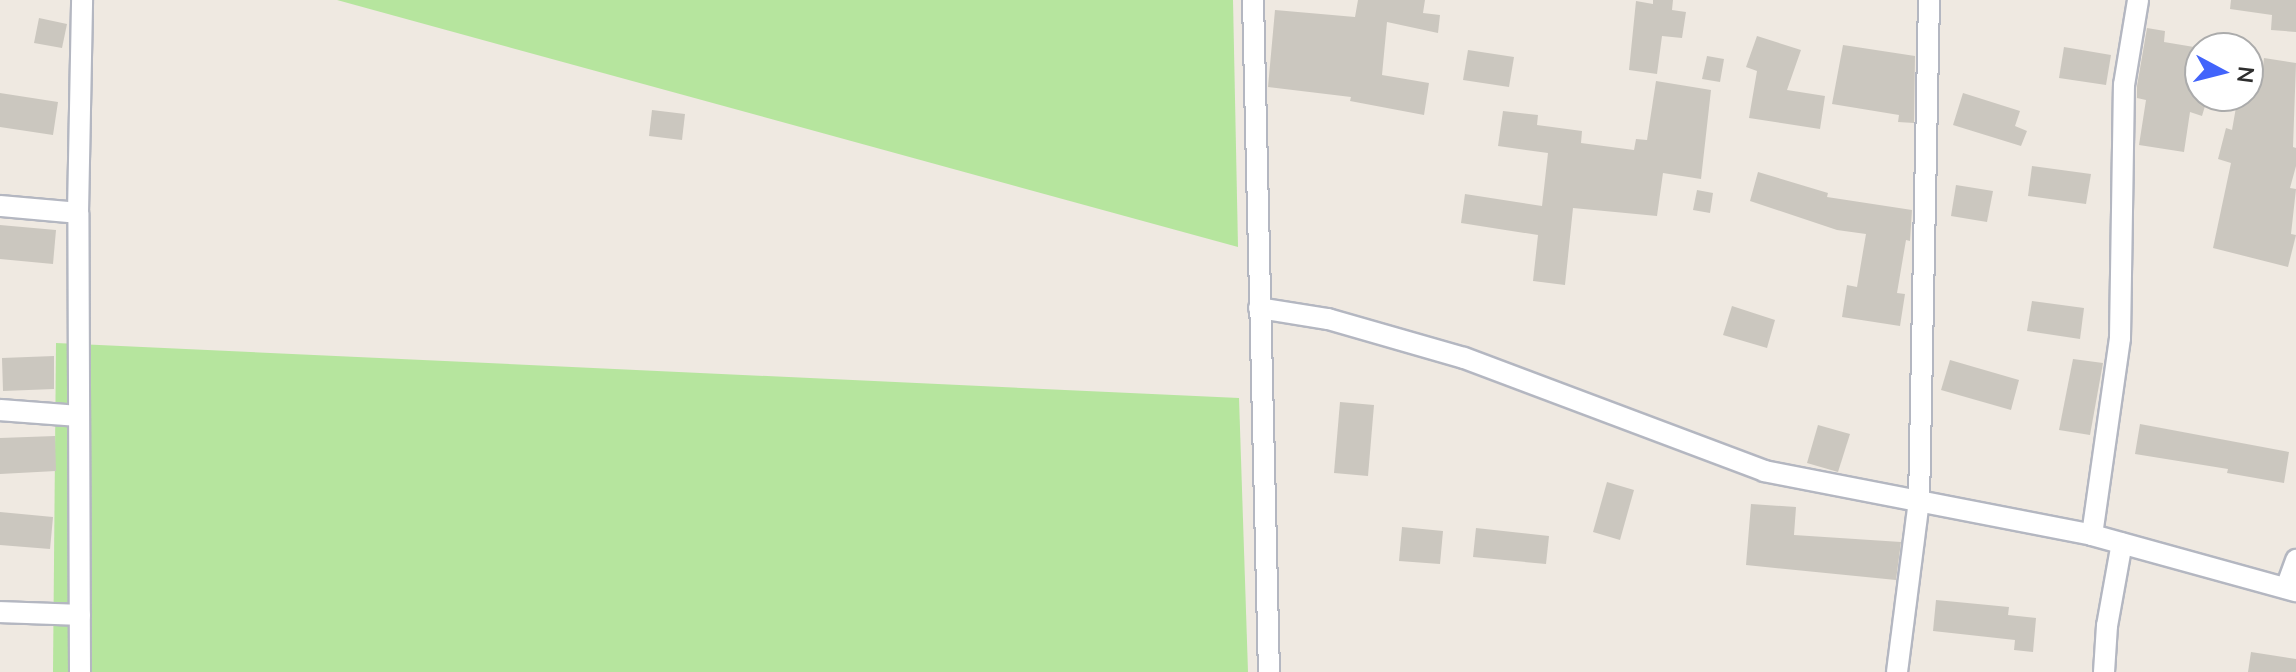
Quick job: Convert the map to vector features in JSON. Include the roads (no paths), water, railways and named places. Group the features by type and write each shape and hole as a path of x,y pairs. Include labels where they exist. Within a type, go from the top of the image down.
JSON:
{"street":[{"path":"80,672 78,213 82,0"},
{"path":"1253,0 1269,672"},
{"path":"1897,672 1919,501 1929,0"},
{"path":"2092,535 2120,338 2124,85 2138,0"},
{"path":"0,206 78,213"},
{"path":"1259,308 1328,319 1464,358 1764,471 2092,535 2291,590 2296,560"},
{"path":"0,410 79,416"},
{"path":"2104,672 2107,626 2122,543"},
{"path":"0,612 80,615"}]}
